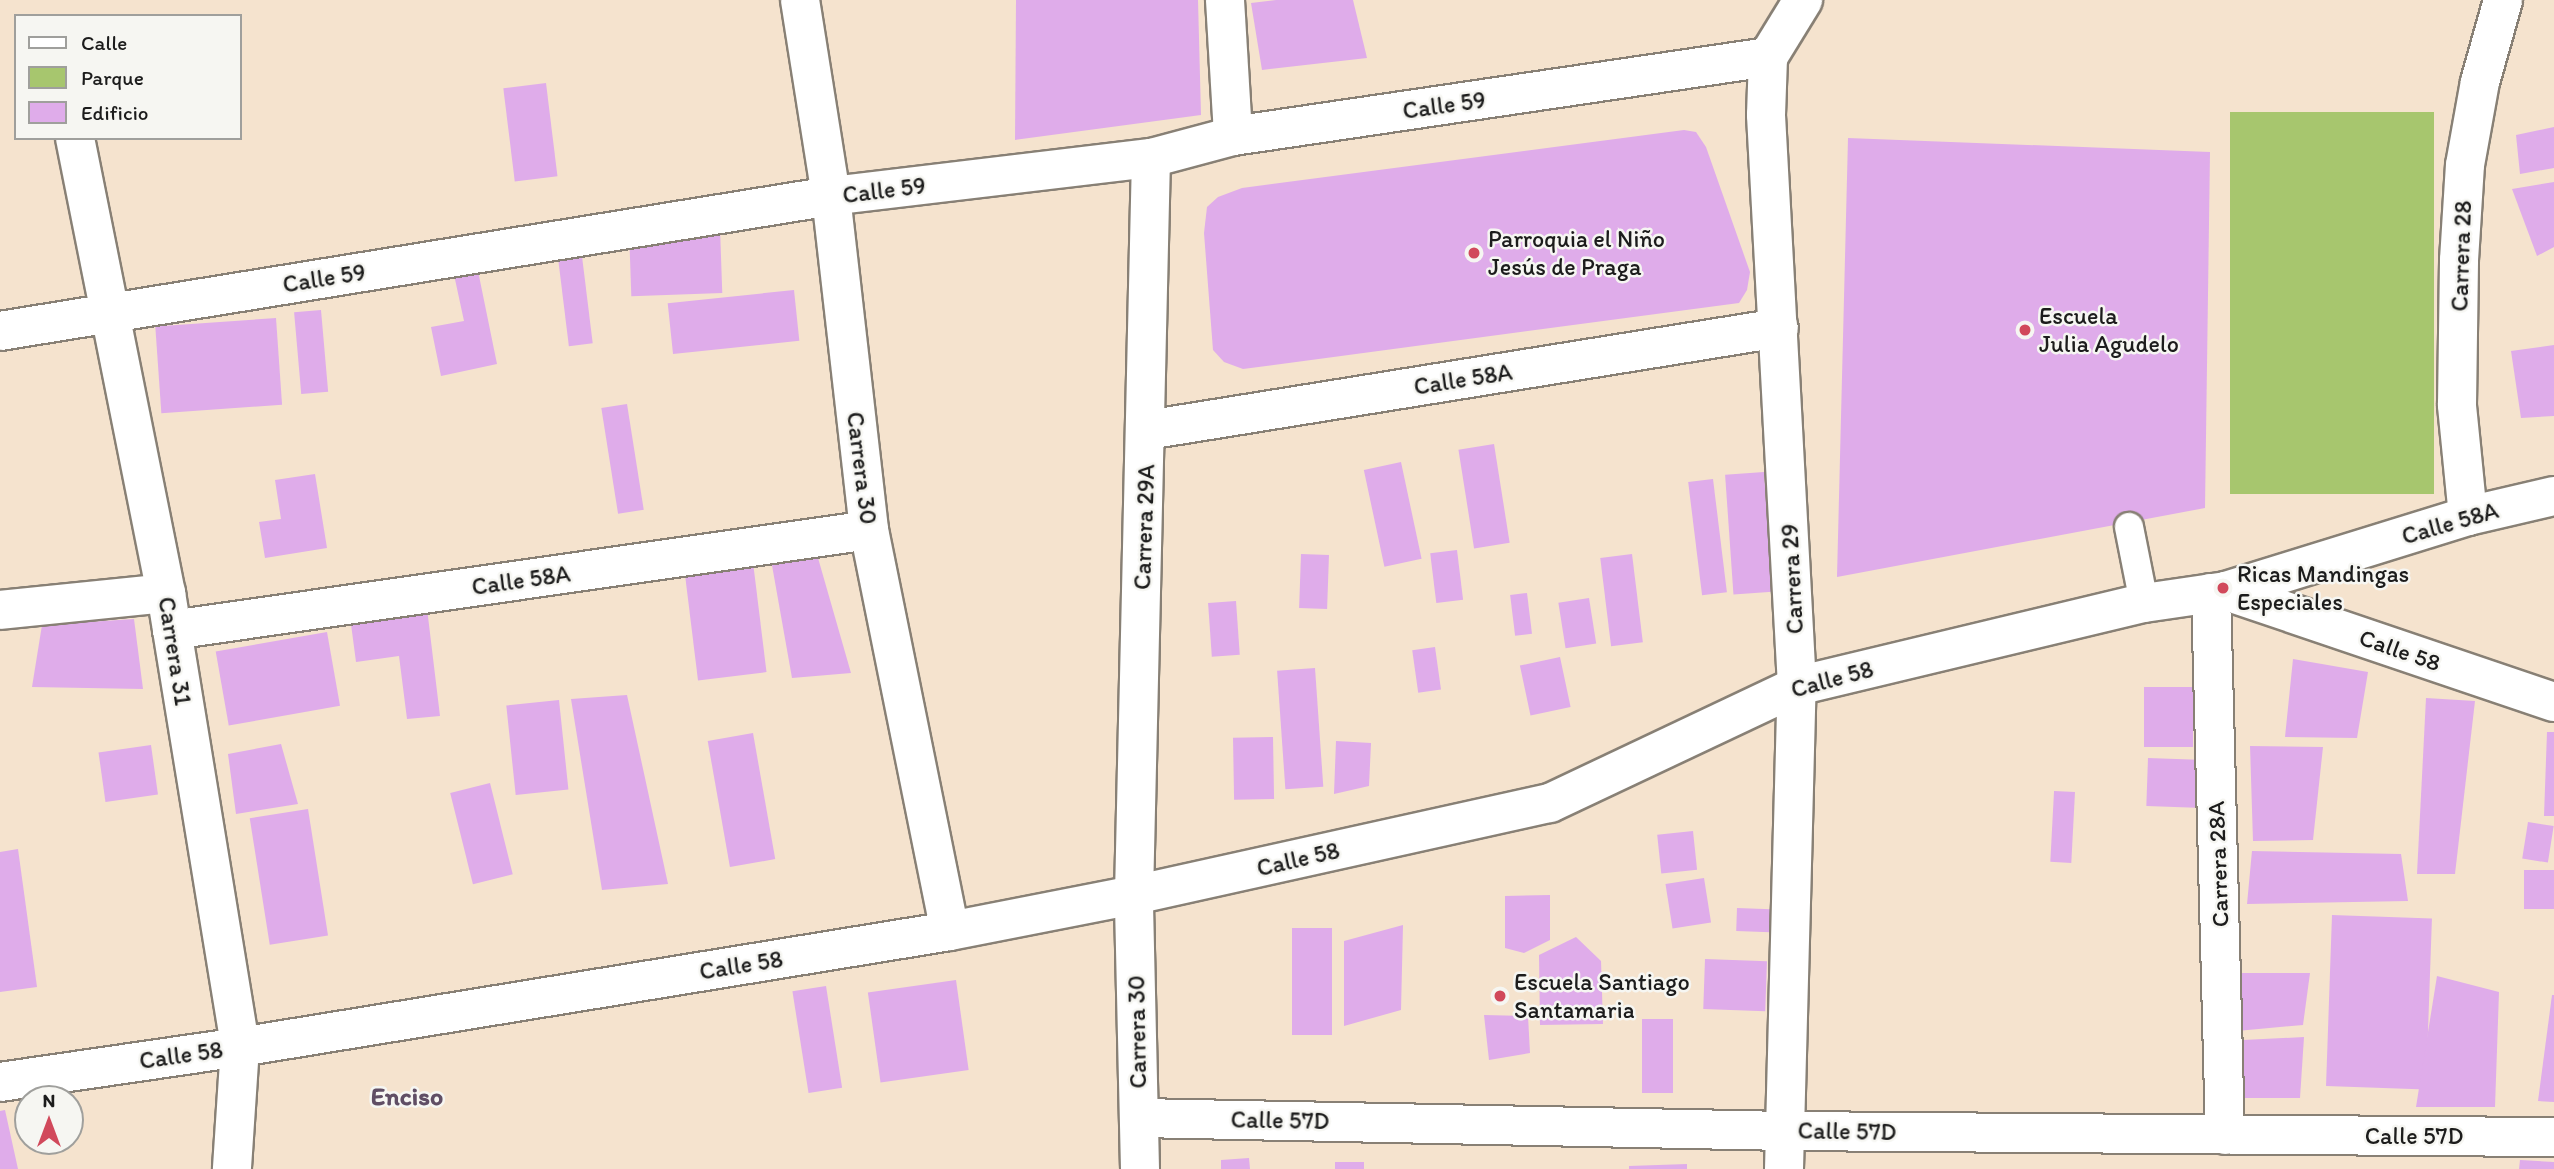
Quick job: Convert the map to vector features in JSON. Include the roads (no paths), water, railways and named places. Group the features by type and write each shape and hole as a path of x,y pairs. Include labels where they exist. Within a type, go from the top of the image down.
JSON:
{"street":[{"name":"Carrera 30","path":"800,0 831,196 869,530 950,931"},
{"path":"1225,0 1233,135"},
{"name":"Carrera 29","path":"1784,1169 1797,686 1766,115 1768,57 1803,0"},
{"name":"Carrera 28","path":"2468,516 2458,405 2459,260 2465,164 2480,82 2503,0"},
{"name":"Calle 59","path":"0,331 831,196 1151,158 1233,135 1768,57"},
{"name":"Carrera 31","path":"75,140 166,593 240,1047 232,1169"},
{"name":"Carrera 29A","path":"1134,895 1147,430 1151,158"},
{"name":"Calle 58A","path":"1147,430 1779,328"},
{"name":"Calle 58A","path":"2218,592 2468,516 2554,496"},
{"name":"Calle 58A","path":"172,630 869,530"},
{"name":"Calle 58","path":"0,1082 240,1047 950,931 1134,895 1550,803 1797,686 2144,603 2218,592 2554,702"},
{"name":"Carrera 28A","path":"2218,592 2225,1135"},
{"path":"0,610 166,593"},
{"name":"Carrera 30","path":"1134,895 1140,1169"},
{"name":"Calle 57D","path":"1139,1118 2225,1135 2466,1153 2554,1137"}],"lane":[{"path":"2129,527 2144,603"}],"place":[{"name":"Parroquia el Niño Jesús de Praga","path":"1474,253"},
{"name":"Escuela Julia Agudelo","path":"2025,330"},
{"name":"Ricas Mandingas Especiales","path":"2223,588"},
{"name":"Escuela Santiago Santamaria","path":"1500,996"}],"district":[{"name":"Enciso","path":"407,1097"}]}
